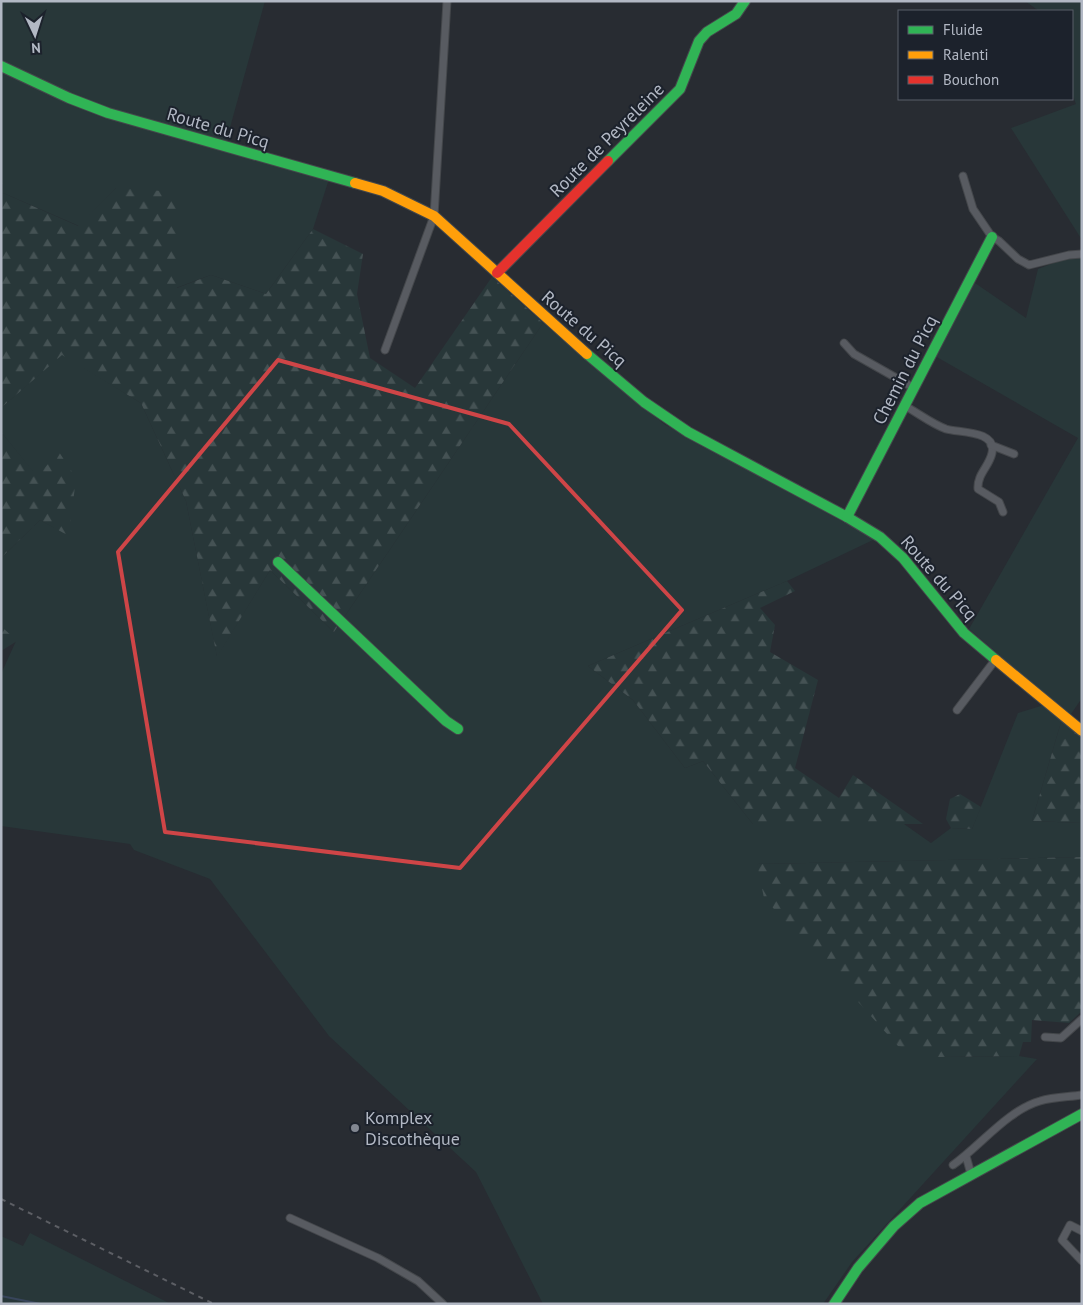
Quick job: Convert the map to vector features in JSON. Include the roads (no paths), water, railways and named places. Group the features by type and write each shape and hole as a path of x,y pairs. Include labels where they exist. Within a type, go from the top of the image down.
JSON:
{"street":[{"path":"385,350 434,216 446,1"},
{"name":"Route de Peyreleine","path":"497,273 680,89 699,41 707,32 736,14 745,1"},
{"name":"Route du Picq","path":"1,66 69,98 108,113 383,191 434,216 600,366 665,417 688,432 847,517 894,549 964,633 1082,731"},
{"path":"964,176 973,209 992,237 1000,241 1018,259 1029,265 1069,255 1082,254"},
{"name":"Chemin du Picq","path":"847,517 992,237"},
{"path":"844,343 854,354 914,388"},
{"path":"905,406 946,429 972,433 987,438 991,445 992,453 978,481 978,489 999,502 1003,512"},
{"path":"991,445 1014,454"},
{"path":"278,562 446,721 458,729"},
{"path":"957,710 996,659"},
{"path":"1045,1037 1061,1038 1082,1019"},
{"path":"953,1165 966,1156 1011,1116 1039,1101 1082,1095"},
{"path":"834,1304 858,1268 894,1226 920,1203 1082,1114"},
{"path":"966,1156 971,1174"},
{"path":"290,1218 378,1258 418,1281 443,1304"},
{"path":"1082,1231 1070,1225 1062,1240 1082,1262"}],"waterway":[{"path":"1,1296 41,1304"}],"railway":[{"path":"1,1199 214,1304"}],"place":[{"name":"Komplex Discothèque","path":"355,1128"}]}
